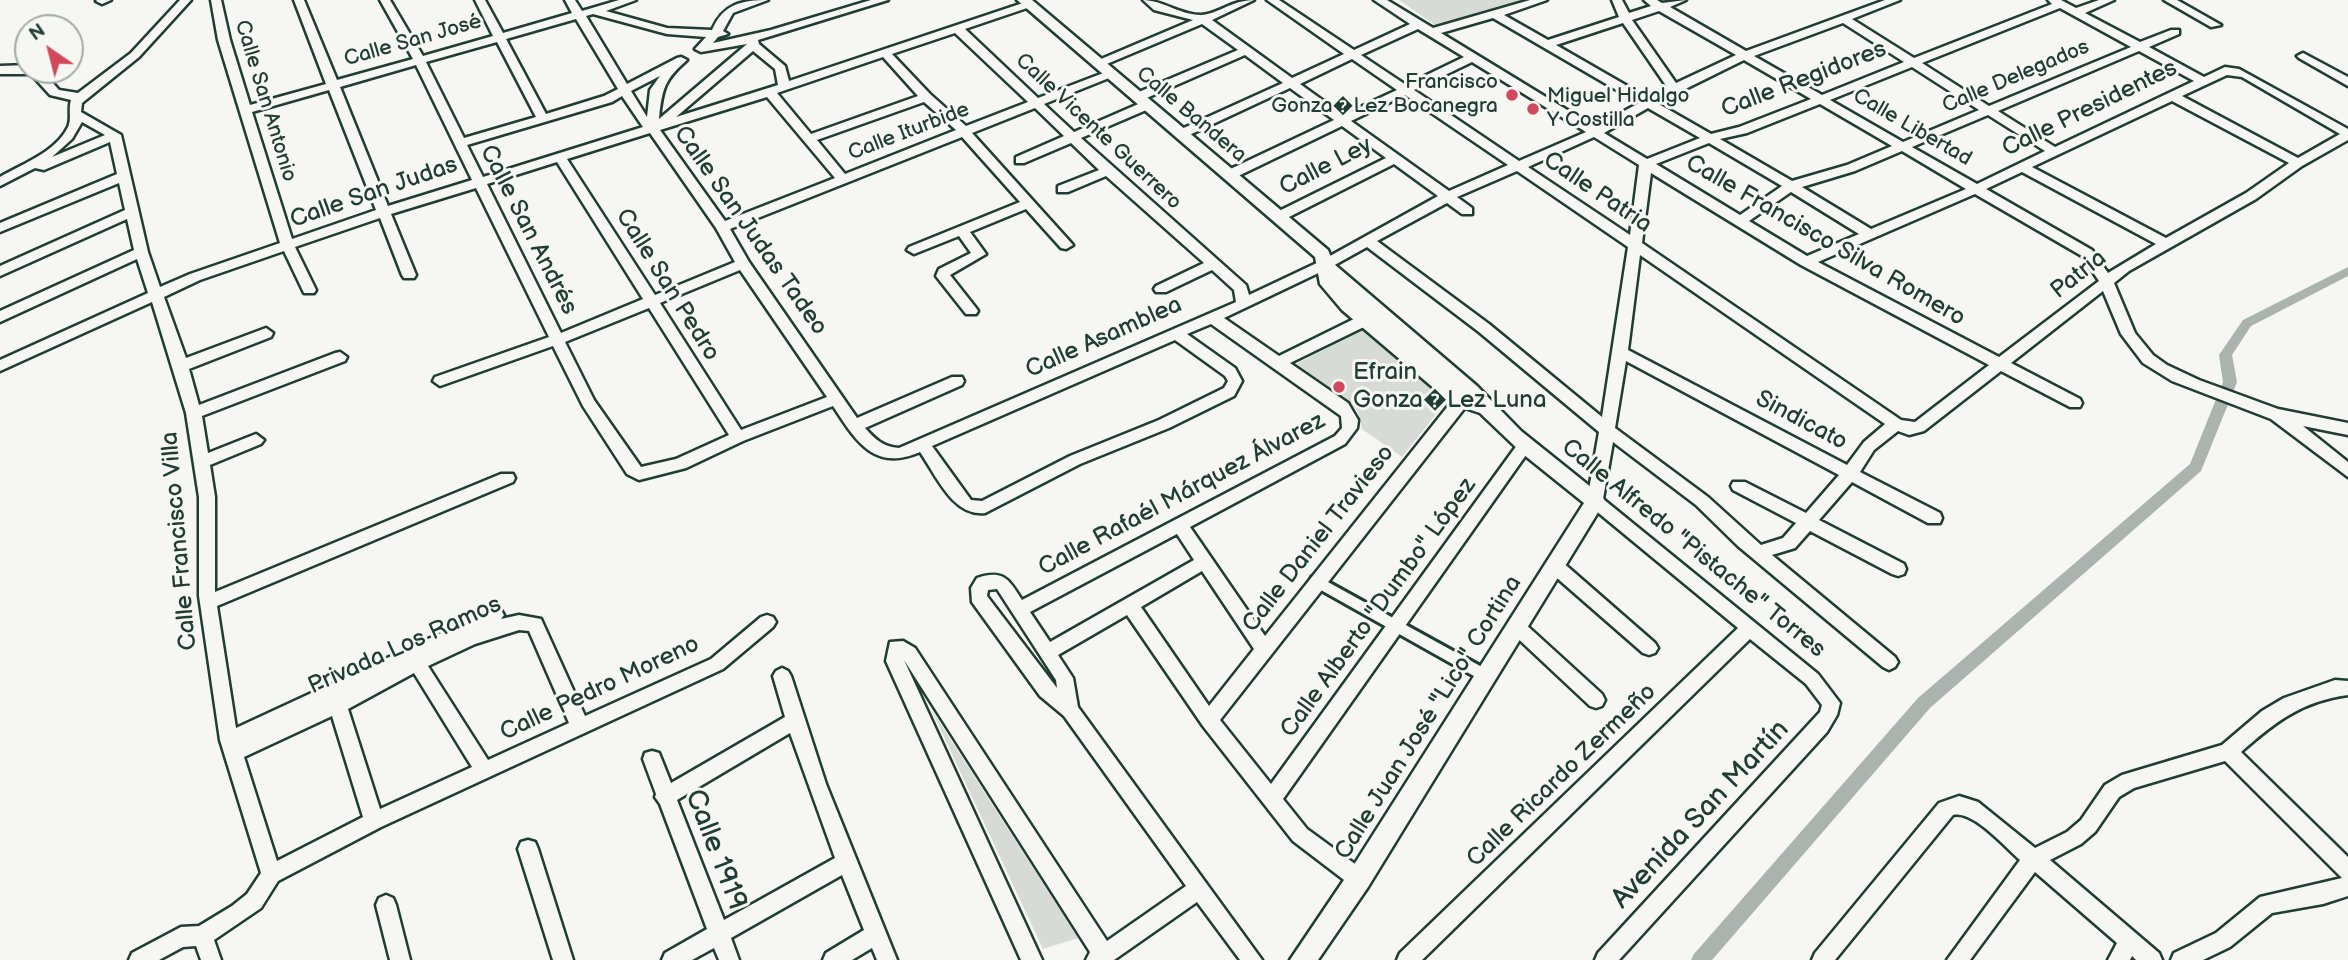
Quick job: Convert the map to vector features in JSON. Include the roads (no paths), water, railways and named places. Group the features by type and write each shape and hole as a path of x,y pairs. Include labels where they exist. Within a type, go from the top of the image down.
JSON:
{"street":[{"path":"0,183 57,146 73,129 77,115 74,104 135,55 186,0"},
{"name":"Calle San Antonio","path":"216,0 224,40 288,246 309,290"},
{"path":"299,0 335,83 409,275"},
{"name":"Calle San Andrés","path":"385,0 419,60 588,402 627,462 639,474 680,464 738,437"},
{"path":"480,0 542,117"},
{"name":"Calle San Judas Tadeo","path":"570,0 585,12 624,91 644,122 654,127 722,227 743,264 854,426 873,446 887,453 900,454"},
{"name":"Calle San José","path":"247,110 631,0"},
{"path":"459,144 608,99 702,49 752,42 883,0"},
{"path":"1148,0 1158,8 1203,19 1467,211"},
{"path":"1098,64 1249,0"},
{"name":"Calle Patria","path":"1272,0 1810,363 1896,424"},
{"name":"Calle Francisco Silva Romero","path":"1378,0 1807,262 2000,366 2075,403"},
{"path":"1432,32 1542,0"},
{"path":"1617,0 1625,18 1674,88"},
{"name":"Calle Libertad","path":"1649,0 2087,253 2095,262 2129,339 2151,362 2194,383 2276,414"},
{"path":"1546,44 1681,0"},
{"name":"Calle Asamblea","path":"900,454 1327,266 1449,196 1594,133 1674,88 1745,55 1895,0"},
{"path":"2076,12 2109,0"},
{"path":"2174,3 2192,0"},
{"path":"702,49 716,33 727,5 758,1"},
{"name":"Calle San Judas","path":"0,366 184,281 478,181 769,93 1027,2"},
{"name":"Calle Bandera","path":"1027,2 1322,254 1327,266"},
{"path":"2057,2 2201,80"},
{"name":"Calle Regidores","path":"1646,164 1711,138 1743,130 2057,2"},
{"path":"2174,3 2215,25"},
{"path":"585,12 667,31 716,33 752,42 777,62 784,73 784,87"},
{"path":"1495,14 1711,138 1871,235"},
{"path":"1844,19 2056,153"},
{"path":"1181,134 1419,24"},
{"name":"Calle Vicente Guerrero","path":"957,28 1108,171 1241,288 1243,304"},
{"name":"Calle Delegados","path":"1739,222 1791,186 1831,175 2175,32"},
{"path":"654,127 752,42"},
{"path":"1020,160 1247,50"},
{"path":"884,52 926,97 964,131 1066,244"},
{"path":"2302,56 2348,82"},
{"path":"1229,175 1472,58"},
{"path":"654,127 656,90 681,60"},
{"name":"Calle Presidentes","path":"1807,262 2023,168 2201,80 2230,70 2241,72 2348,134"},
{"name":"Calle Iturbide","path":"722,227 1110,74"},
{"path":"46,84 55,94 81,97"},
{"path":"769,93 842,178"},
{"path":"2171,95 2298,163"},
{"path":"809,139 926,97"},
{"path":"77,115 115,135"},
{"name":"Patria","path":"1896,424 1909,429 1919,426 2105,283 2165,243 2251,196 2298,163 2348,134"},
{"path":"0,183 115,135"},
{"name":"Calle Francisco Villa","path":"115,135 141,252 181,366 194,413 207,497 209,602 231,746 271,874"},
{"name":"Calle San Pedro","path":"559,156 738,437"},
{"name":"Calle Ley","path":"1278,217 1395,158"},
{"path":"1595,501 1636,247 1646,164"},
{"path":"2023,168 2165,243"},
{"path":"1063,189 1108,171"},
{"path":"0,228 124,176"},
{"path":"914,250 1030,203"},
{"path":"0,271 132,212"},
{"path":"961,229 979,254 944,271 943,276 971,311"},
{"path":"1368,241 1484,328 1608,430 1702,501 1758,553 1889,662"},
{"path":"0,317 141,252"},
{"path":"1161,289 1214,263"},
{"path":"440,381 572,334 743,264"},
{"name":"Calle Alfredo \"Pistache\" Torres","path":"1327,266 1328,284 1365,320 1487,411 1812,679 1830,703"},
{"name":"Calle Alfredo \"Pistache\" Torres","path":"1327,266 1466,396"},
{"name":"Calle Rafaél Márquez Álvarez","path":"1021,609 1340,440 1349,432 1352,425 1350,415 1343,407 1212,317"},
{"path":"1280,362 1365,320"},
{"path":"181,366 267,333"},
{"path":"923,445 965,504 975,509 985,507 1075,460 1164,424 1229,392 1235,381 1230,372 1176,333"},
{"name":"Sindicato","path":"1620,352 1849,475 1789,543 1758,553"},
{"path":"194,413 340,357"},
{"path":"854,426 957,381"},
{"name":"Calle Daniel Travieso","path":"1209,720 1466,396"},
{"path":"738,437 836,399"},
{"path":"2276,414 2345,425"},
{"path":"2276,414 2348,471"},
{"path":"1896,424 1869,446 1849,475 1934,518"},
{"path":"203,461 256,440"},
{"name":"Calle Alberto \"Dumbo\" López","path":"1272,799 1525,445"},
{"path":"209,602 507,478"},
{"path":"1739,486 1807,524 1898,569"},
{"name":"Calle Juan José \"Lico\" Cortina","path":"1303,960 1359,879 1595,501"},
{"path":"1179,524 1264,649"},
{"path":"1048,652 1204,562"},
{"path":"1555,566 1649,648"},
{"path":"1317,581 1486,676"},
{"path":"1070,710 1065,678 1021,609 1001,582 983,583 978,597 1046,690 1070,710 1252,960"},
{"path":"1130,605 1209,720 1308,843 1359,879"},
{"path":"231,746 495,615"},
{"name":"Privada Los Ramos","path":"231,746 338,705 417,663 517,621 535,624 580,726"},
{"name":"Calle Pedro Moreno","path":"271,874 374,821 717,664 767,622"},
{"path":"1517,626 1596,700"},
{"name":"Calle Ricardo Zermeño","path":"1407,960 1750,628"},
{"path":"1032,960 895,660 893,653 896,647 909,653 1100,957 1200,888"},
{"path":"417,663 485,772"},
{"path":"782,676 795,721 846,862 887,960"},
{"path":"1956,960 2033,859 2074,838 2088,826 2112,791 2129,781 2228,752 2268,717 2290,704 2347,686"},
{"name":"Avenida San Martín","path":"1605,960 1821,726 1828,715 1830,703"},
{"path":"338,705 374,821"},
{"path":"664,797 795,721"},
{"path":"2228,752 2348,871"},
{"name":"Calle 1919","path":"652,759 664,797 729,960"},
{"path":"1822,960 1946,809 1955,804 1963,804 1980,813 2152,960"},
{"path":"528,849 563,960"},
{"path":"671,960 846,862"},
{"path":"139,960 181,937 202,936 254,901 271,874"},
{"path":"2181,960 2222,940 2267,904 2323,894 2348,886"},
{"path":"386,905 400,960"},
{"path":"833,960 876,934"},
{"path":"202,936 211,960"},
{"path":"2118,960 2130,941"}],"waterway":[{"path":"1700,960 1924,703 2196,467 2230,382 2225,355 2247,323 2348,271"}],"place":[{"name":"Francisco Gonza�Lez Bocanegra","path":"1512,95"},
{"name":"Miguel Hidalgo Y Costilla","path":"1533,109"},
{"name":"Efrain Gonza�Lez Luna","path":"1339,387"}]}
